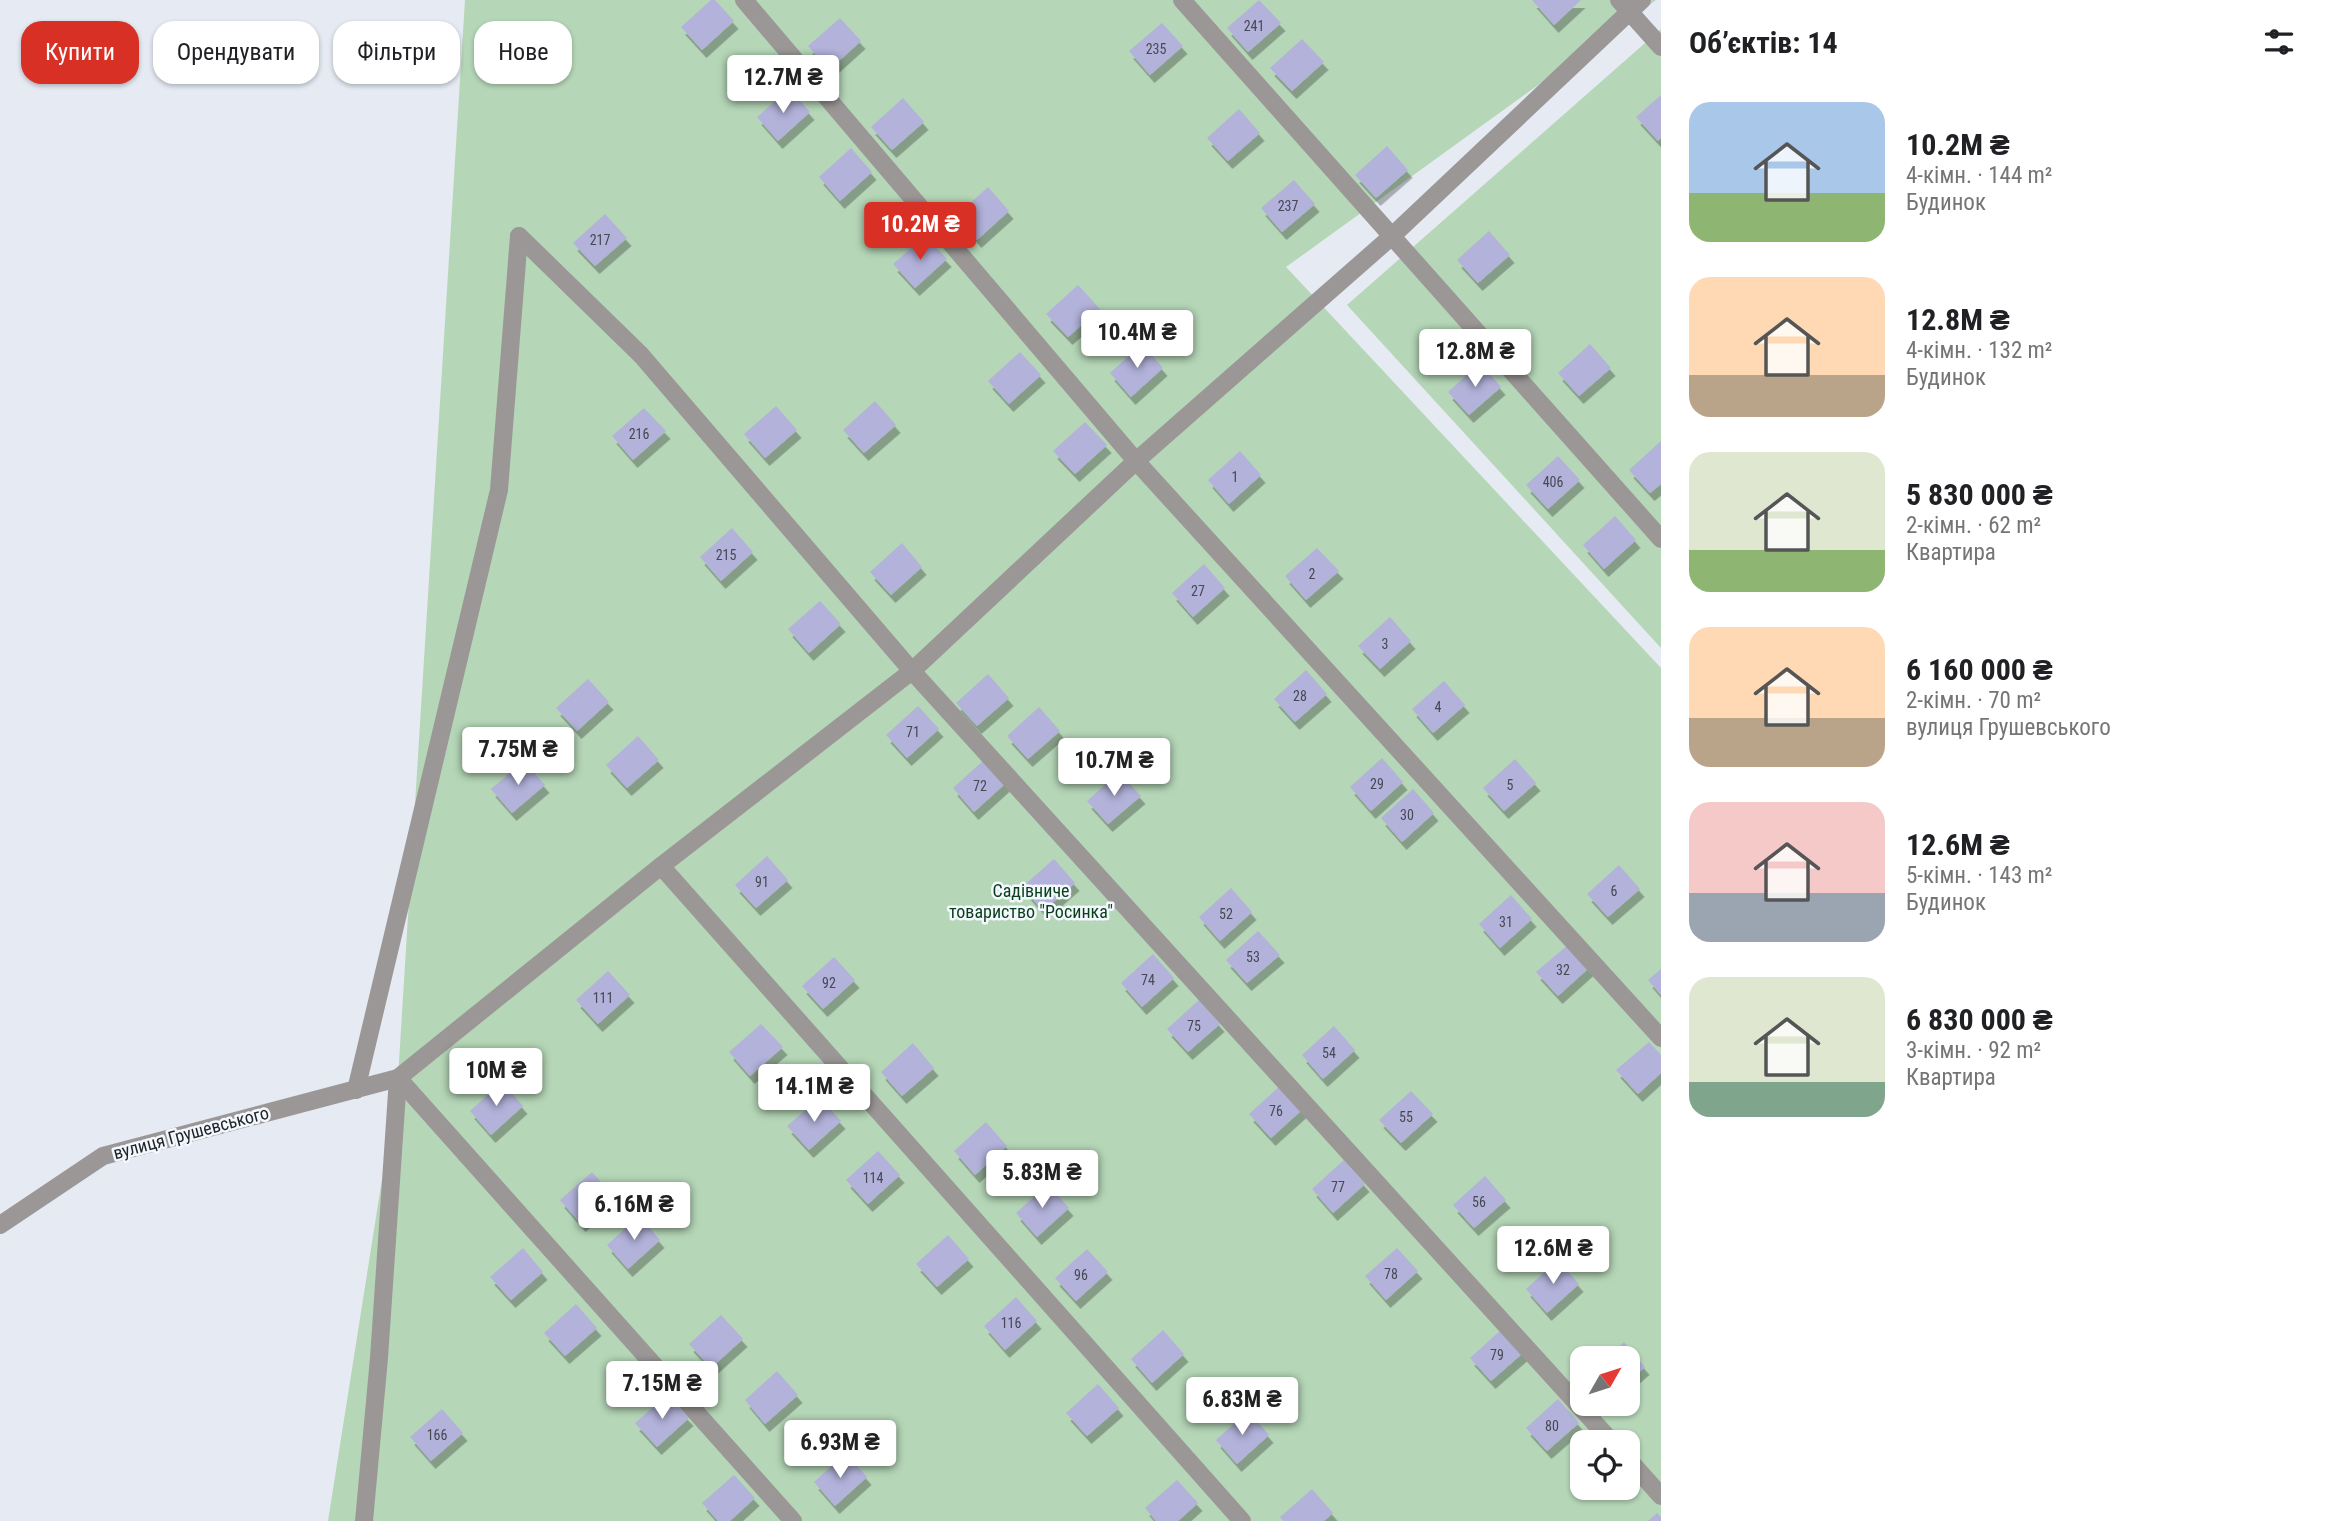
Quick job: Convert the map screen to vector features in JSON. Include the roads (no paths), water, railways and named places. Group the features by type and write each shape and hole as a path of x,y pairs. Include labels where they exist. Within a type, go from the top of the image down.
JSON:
{"street":[{"path":"744,0 1136,461 1661,1038"},
{"path":"1182,0 1661,539"},
{"path":"367,1518 398,1078 661,866 912,671 1136,461 1391,237 1630,4 1661,47"},
{"path":"356,1090 499,490 519,236 641,355 912,671 1601,1430"},
{"path":"661,866 1242,1521"},
{"path":"398,1078 793,1521"},
{"name":"вулиця Грушевського","path":"0,1225 103,1156 398,1078"},
{"path":"1640,1472 1661,1496"}],"park label":[{"name":"Садівниче товариство \"Росинка\"","path":"1031,901"}]}
